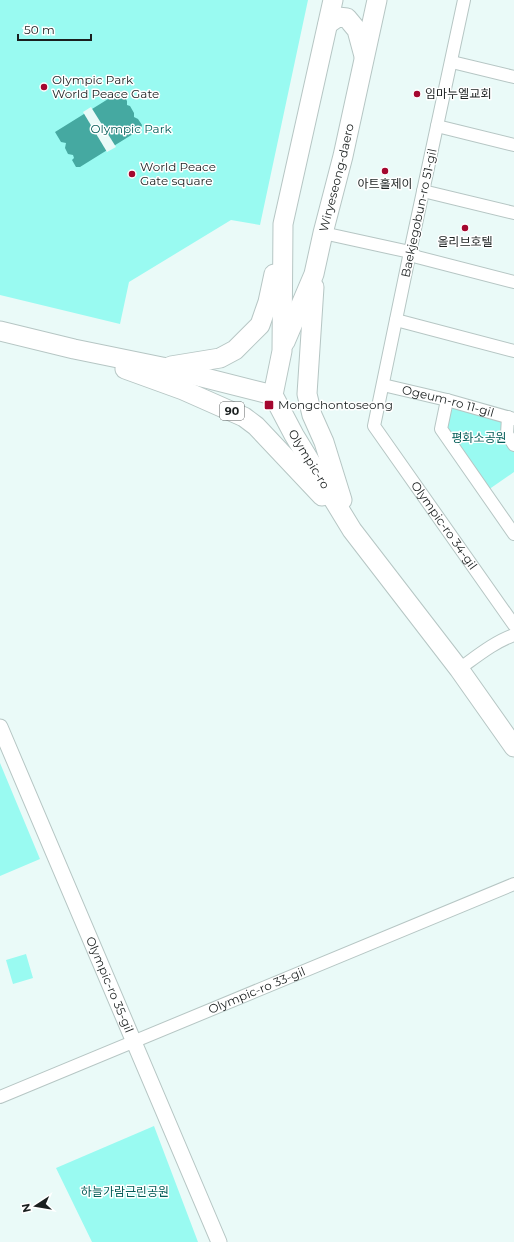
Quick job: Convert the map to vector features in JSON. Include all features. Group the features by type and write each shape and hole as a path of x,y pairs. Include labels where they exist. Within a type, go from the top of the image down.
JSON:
{"main road":[{"name":"Wiryeseong-daero","path":"274,395 282,351 283,224 333,0"},
{"name":"Wiryeseong-daero","path":"282,351 314,274 323,232 343,156 377,0"},
{"path":"328,24 338,17 347,18 357,30 364,59"},
{"path":"162,367 220,358 236,350 260,325 268,302 283,224"},
{"path":"314,274 307,394 312,415 324,442 352,530"},
{"name":"90","path":"0,331 74,349 162,367 274,395"},
{"name":"90","path":"74,349 129,371 183,390 244,417 256,426 352,530"},
{"name":"Olympic-ro","path":"274,395 294,435 352,530 458,669 514,747"}],"street":[{"name":"Baekjegobun-ro 51-gil","path":"374,426 464,0"},
{"path":"452,62 514,77"},
{"path":"438,126 514,145"},
{"path":"423,191 514,213"},
{"path":"323,232 410,252 417,257 514,282"},
{"path":"396,320 514,350"},
{"name":"Ogeum-ro 11-gil","path":"383,385 446,400 511,418"},
{"path":"446,400 441,429 514,534"},
{"path":"511,418 507,434 514,444"},
{"name":"Olympic-ro 34-gil","path":"374,426 514,625"},
{"path":"458,669 479,654 514,635"},
{"name":"Olympic-ro 35-gil","path":"0,727 219,1242"},
{"name":"Olympic-ro 33-gil","path":"0,1097 514,884"}],"green space":[{"name":"Olympic Park","path":"0,0 308,0 260,225 231,220 129,282 120,324 0,295"},
{"name":"평화소공원","path":"454,407 500,419 503,425 502,434 514,452 514,472 488,490 444,429 448,411"},
{"path":"0,763 40,859 0,876"},
{"path":"26,954 33,978 13,984 6,960"},
{"name":"하늘가람근린공원","path":"154,1126 198,1242 92,1242 56,1168"}],"shaded area":[{"path":"121,91 127,101 127,105 130,106 134,113 134,117 138,119 142,125 141,129 80,167 76,167 72,160 74,158 73,155 68,154 65,148 66,143 61,142 55,132"}],"pier":[{"path":"91,107 116,147 107,152 83,112"}],"place":[{"name":"Olympic Park World Peace Gate","path":"44,87"},
{"name":"임마누엘교회","path":"417,94"},
{"name":"아트홀제이","path":"385,171"},
{"name":"World Peace Gate square","path":"132,174"},
{"name":"올리브호텔","path":"465,228"},
{"name":"Mongchontoseong","path":"269,405"}]}
